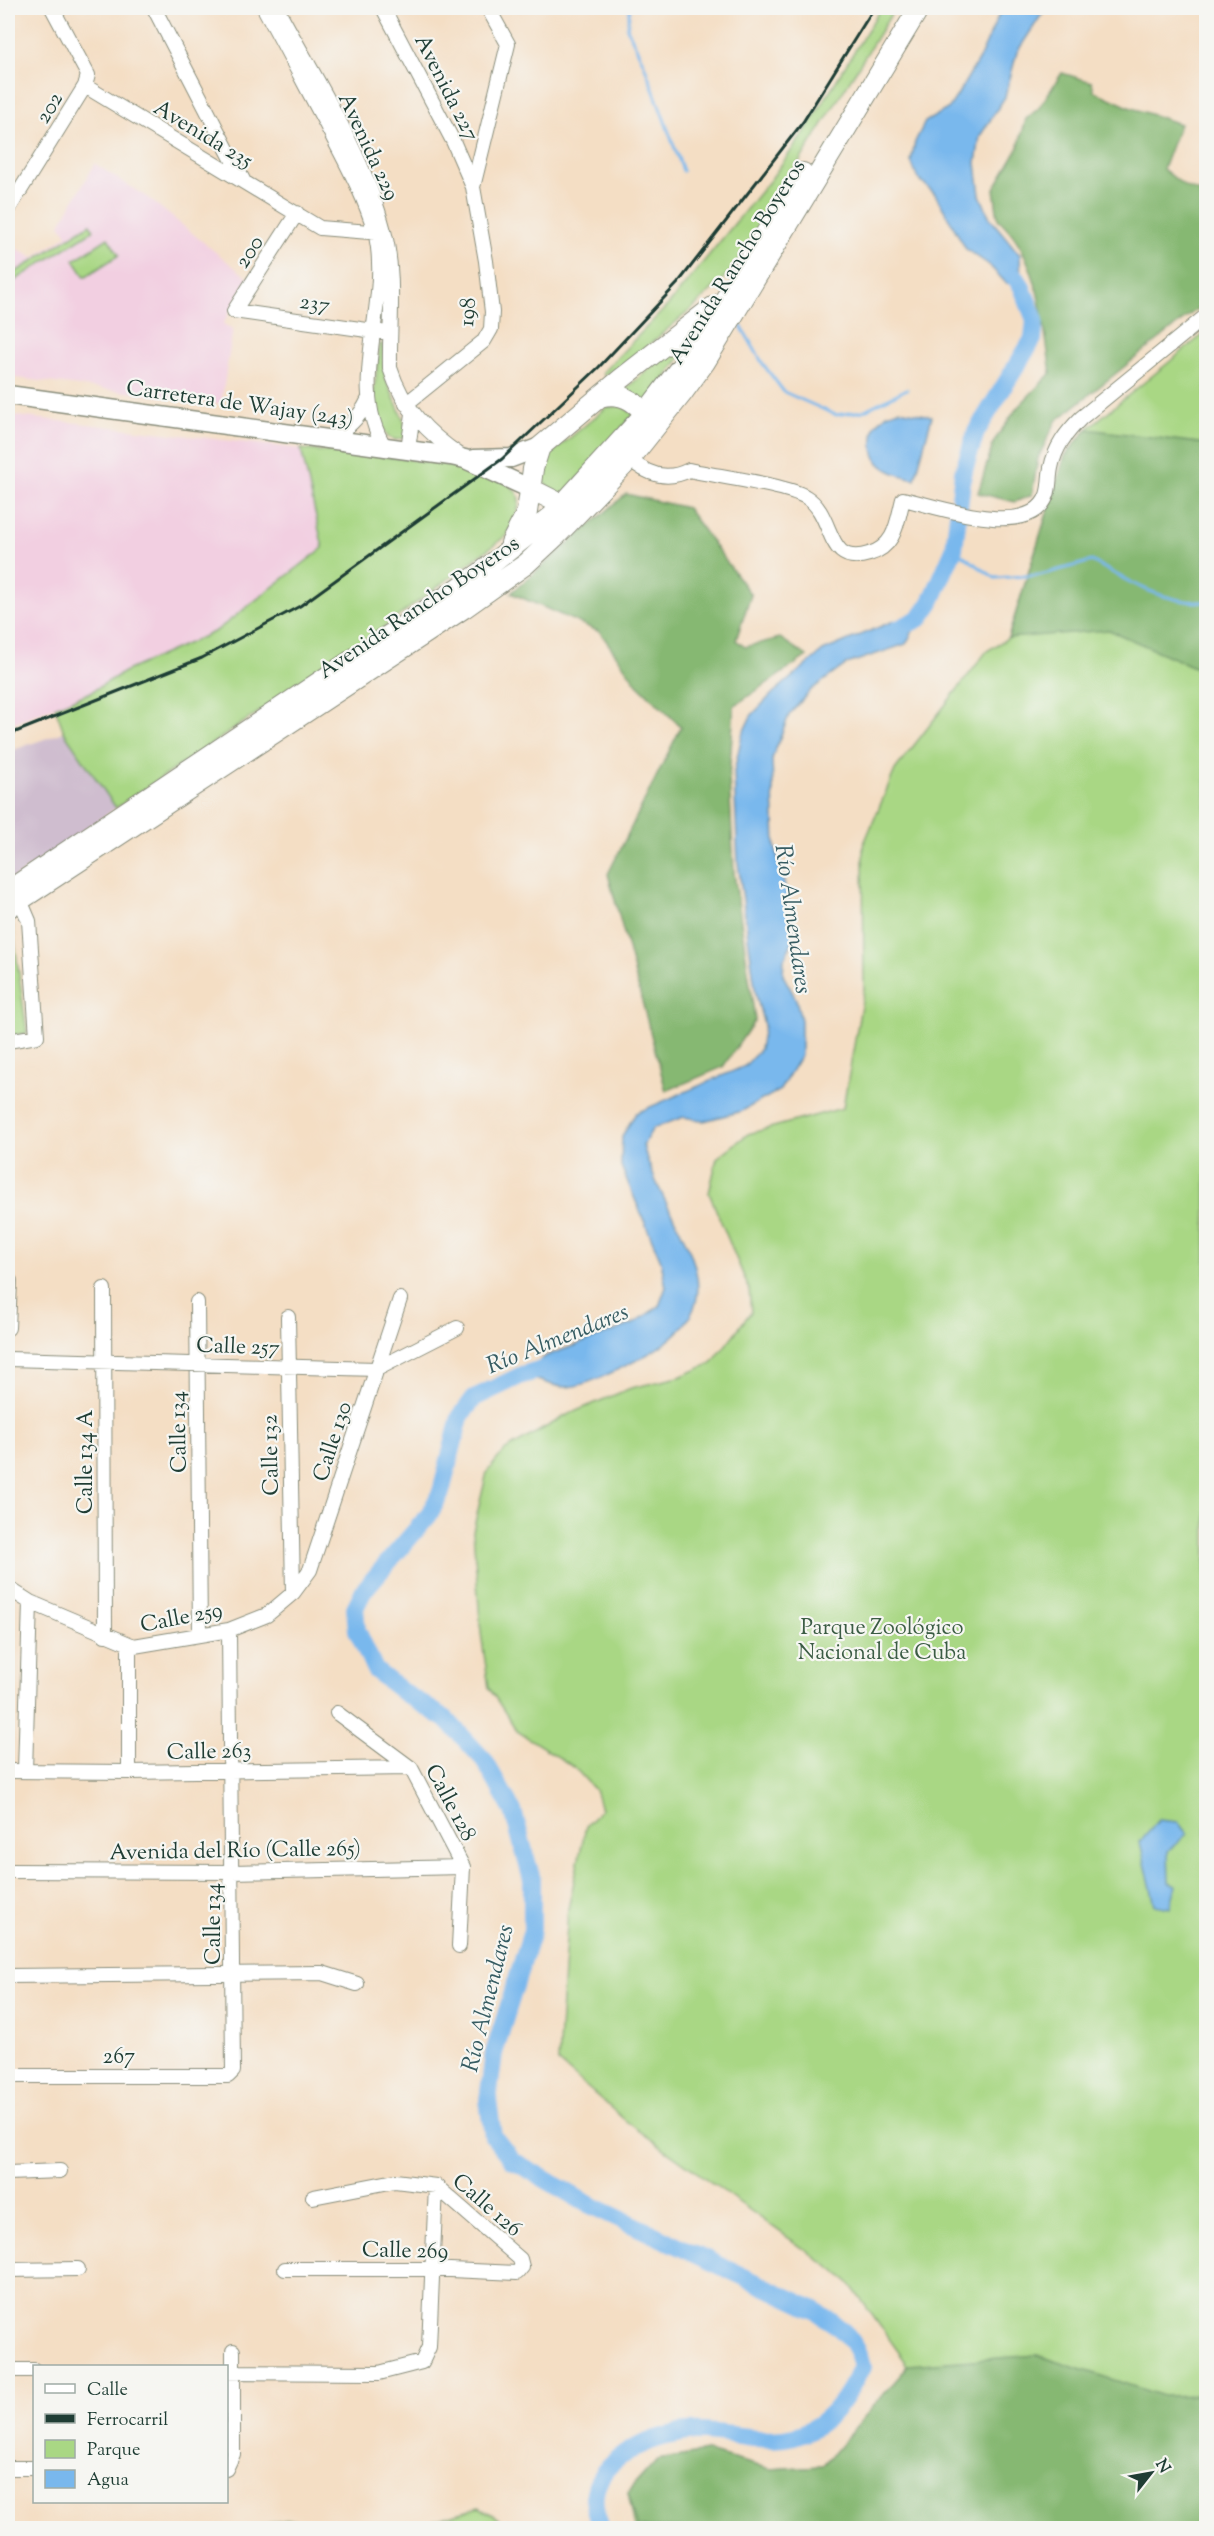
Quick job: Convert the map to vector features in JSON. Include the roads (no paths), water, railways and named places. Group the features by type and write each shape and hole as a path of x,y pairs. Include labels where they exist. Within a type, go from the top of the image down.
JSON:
{"highway":[{"name":"Avenida Rancho Boyeros","path":"12,900 496,561 563,505 644,415 695,348 905,8"},
{"name":"Avenida Rancho Boyeros","path":"12,900 481,596 543,548 588,504 635,454 705,362 919,8"},
{"path":"496,561 522,526 529,505 540,447 701,318 738,278"},
{"path":"600,398 615,395 627,399 644,415 646,427 635,454"},
{"path":"531,489 563,505 588,504"}],"main road":[{"name":"Carretera de Wajay (243)","path":"8,395 119,408 465,459 511,458 540,447"},
{"name":"Carretera de Wajay (243)","path":"465,459 531,489"}],"street":[{"path":"52,8 88,75 85,86"},
{"path":"154,8 244,182"},
{"name":"Avenida 229","path":"264,8 352,173 380,233 379,288 368,400 372,423 384,447"},
{"name":"Avenida 229","path":"277,8 363,170 392,288 389,333 390,368 409,409 427,432 465,459"},
{"name":"Avenida 227","path":"383,8 453,141 473,187"},
{"path":"473,187 508,44 488,8"},
{"name":"Avenida 235","path":"85,86 321,228 380,233"},
{"name":"202","path":"8,210 85,86"},
{"name":"198","path":"409,409 484,341 491,329 486,261 473,187"},
{"name":"200","path":"234,311 297,213"},
{"name":"237","path":"234,311 389,333"},
{"path":"635,454 643,471 678,476 689,470 798,493 815,503 822,513 834,545 841,553 850,557 872,553 894,537 903,499 989,518 1010,520 1026,516 1042,505 1047,494 1056,450 1066,434 1081,418 1206,316"},
{"path":"330,440 345,430 363,412 368,400"},
{"path":"408,449 409,409"},
{"path":"8,1041 38,1036 29,921 12,900"},
{"path":"8,1328 10,1281"},
{"name":"Calle 134 A","path":"104,1289 105,1635"},
{"name":"Calle 130","path":"293,1593 310,1570 400,1299"},
{"name":"Calle 134","path":"196,1302 200,1634"},
{"name":"Calle 132","path":"288,1317 293,1593"},
{"name":"Calle 257","path":"8,1359 377,1369 458,1328"},
{"name":"Calle 259","path":"8,1588 30,1602 134,1646 229,1630 267,1615 293,1593"},
{"path":"25,1771 30,1602"},
{"name":"Calle 134","path":"229,1630 233,1872 233,2071 230,2075"},
{"path":"129,1645 129,1772"},
{"name":"Calle 128","path":"338,1713 411,1768 463,1868 459,1946"},
{"name":"Calle 263","path":"8,1771 129,1772 411,1768"},
{"name":"Avenida del Río (Calle 265)","path":"8,1871 233,1872 463,1868"},
{"path":"8,1976 322,1973 357,1984"},
{"name":"267","path":"8,2076 230,2075"},
{"path":"8,2173 60,2171"},
{"name":"Calle 126","path":"313,2197 395,2181 436,2186 520,2259 522,2267"},
{"path":"230,2372 379,2373 422,2362 429,2348 435,2269 436,2186"},
{"name":"Calle 269","path":"285,2270 435,2269 517,2273 522,2267"},
{"path":"8,2270 78,2269"},
{"path":"228,2465 233,2454 230,2372 233,2350"},
{"path":"8,2370 33,2370"},
{"path":"8,2468 33,2468"}],"water":[{"path":"1002,8 1046,8 1017,52 1005,97 980,136 976,163 980,195 990,218 1020,255 1021,285 1006,283 988,264 966,249 935,194 917,177 911,161 915,142 925,122 949,108 980,57"},
{"path":"899,410 932,416 915,479 885,468 879,463 873,448 875,426 887,414"},
{"path":"920,618 906,644 847,664 811,690 789,715 772,759 775,846 794,923 794,939 784,959 783,975 796,999 801,1020 801,1055 780,1090 742,1111 704,1121 684,1117 653,1128 643,1145 654,1177 694,1263 698,1289 692,1313 672,1338 635,1361 593,1381 562,1387 522,1375 546,1356 633,1324 659,1306 666,1287 661,1261 621,1166 622,1136 636,1113 745,1066 760,1049 764,1025 756,995 738,863 734,772 742,735 751,716 773,693 823,651 891,622"},
{"path":"1159,1820 1178,1822 1187,1834 1168,1851 1169,1883 1176,1886 1170,1908 1155,1905 1140,1842"}],"waterway":[{"path":"630,8 627,28 644,64 683,171"},
{"name":"Río Almendares","path":"898,629 920,618 931,602 954,549 963,473 976,432 1033,339 1035,320 1021,285 1006,267"},
{"path":"741,326 763,364 784,392 836,415 863,411 907,389"},
{"path":"954,549 995,578 1040,575 1092,561 1147,590 1176,599 1206,602"},
{"name":"Río Almendares","path":"546,1368 522,1375 474,1398 460,1417 441,1492 429,1515 364,1590 355,1608 357,1630 375,1670 404,1693 446,1719 484,1760 513,1811 532,1880 532,1931 494,2053 488,2100 493,2136 512,2160 586,2203 815,2310 851,2340 862,2367 835,2410 811,2429 796,2435 763,2439 713,2433 680,2433 641,2445 628,2452 616,2460 599,2481 595,2502 601,2528"}],"railway":[{"path":"8,735 202,658 300,606 502,459 599,367 678,283 803,122 874,8"}],"park label":[{"name":"Parque Zoológico Nacional de Cuba","path":"882,1638"}]}
